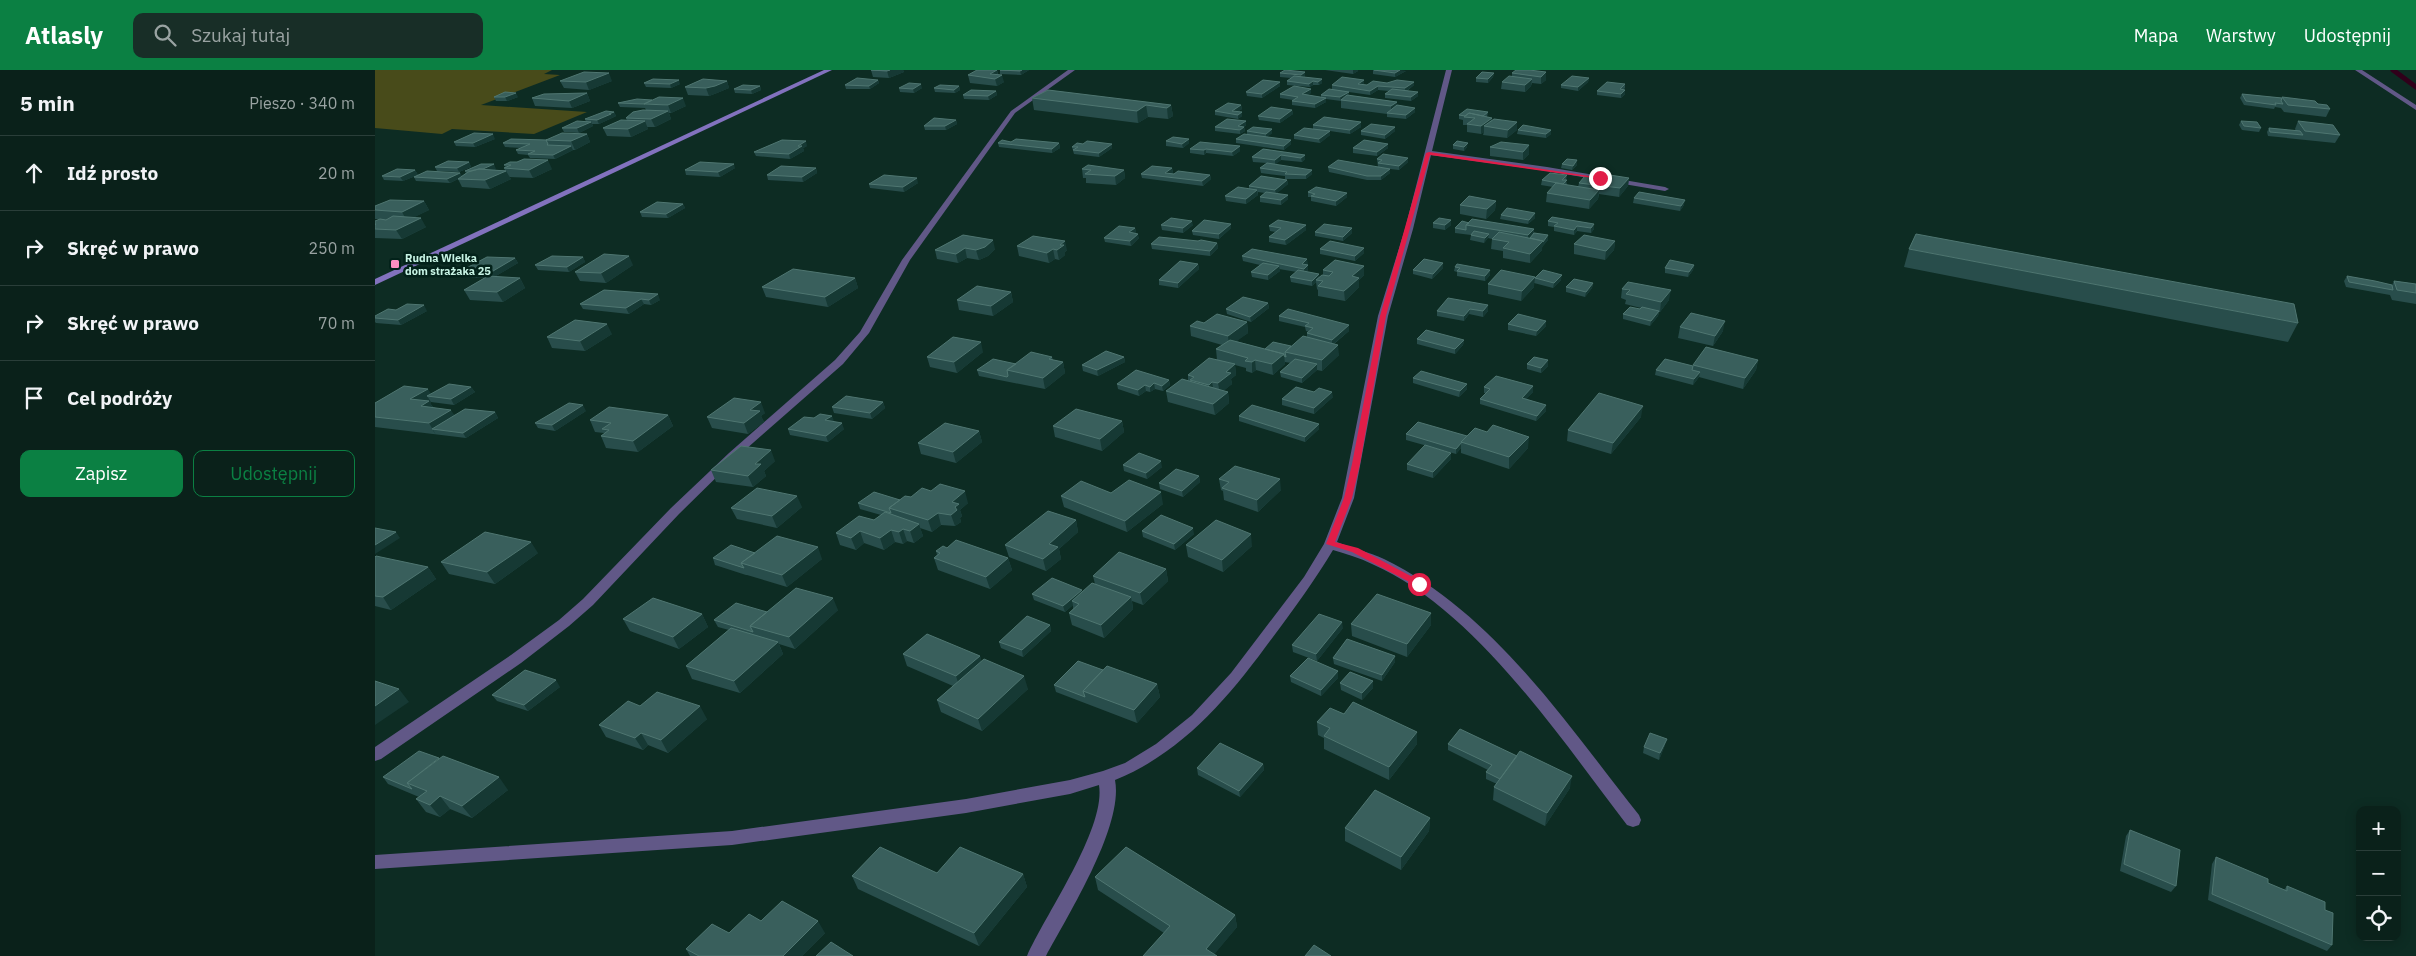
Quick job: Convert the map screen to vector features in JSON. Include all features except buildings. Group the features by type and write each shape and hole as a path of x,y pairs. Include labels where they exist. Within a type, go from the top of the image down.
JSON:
{"street":[{"path":"375,282 829,70"},
{"path":"375,755 516,659 564,623 588,602 675,511 733,455 839,362 856,345 907,260 1013,112 1072,70"},
{"path":"375,862 732,838 966,806 1070,787 1107,777 1131,767 1162,748 1197,719 1236,677 1274,629 1309,579 1330,544 1348,498 1383,316 1429,153 1449,70"},
{"path":"2358,70 2416,108"},
{"path":"1429,153 1547,169 1665,189"},
{"path":"1330,544 1355,550 1408,577 1441,600 1484,638 1525,685 1633,820"},
{"path":"1037,956 1068,897 1100,829 1109,798 1107,777"}],"green space":[{"path":"375,70 552,70 544,74 560,75 481,105 587,112 534,134 452,129 442,134 375,128"}],"waterway":[{"path":"2393,70 2416,87"}],"place":[{"name":"Rudna Wielka dom strażaka 25","path":"395,264"}],"route":[{"path":"1419,584 1355,550 1330,544 1348,498 1383,316 1429,153 1600,178"}]}
